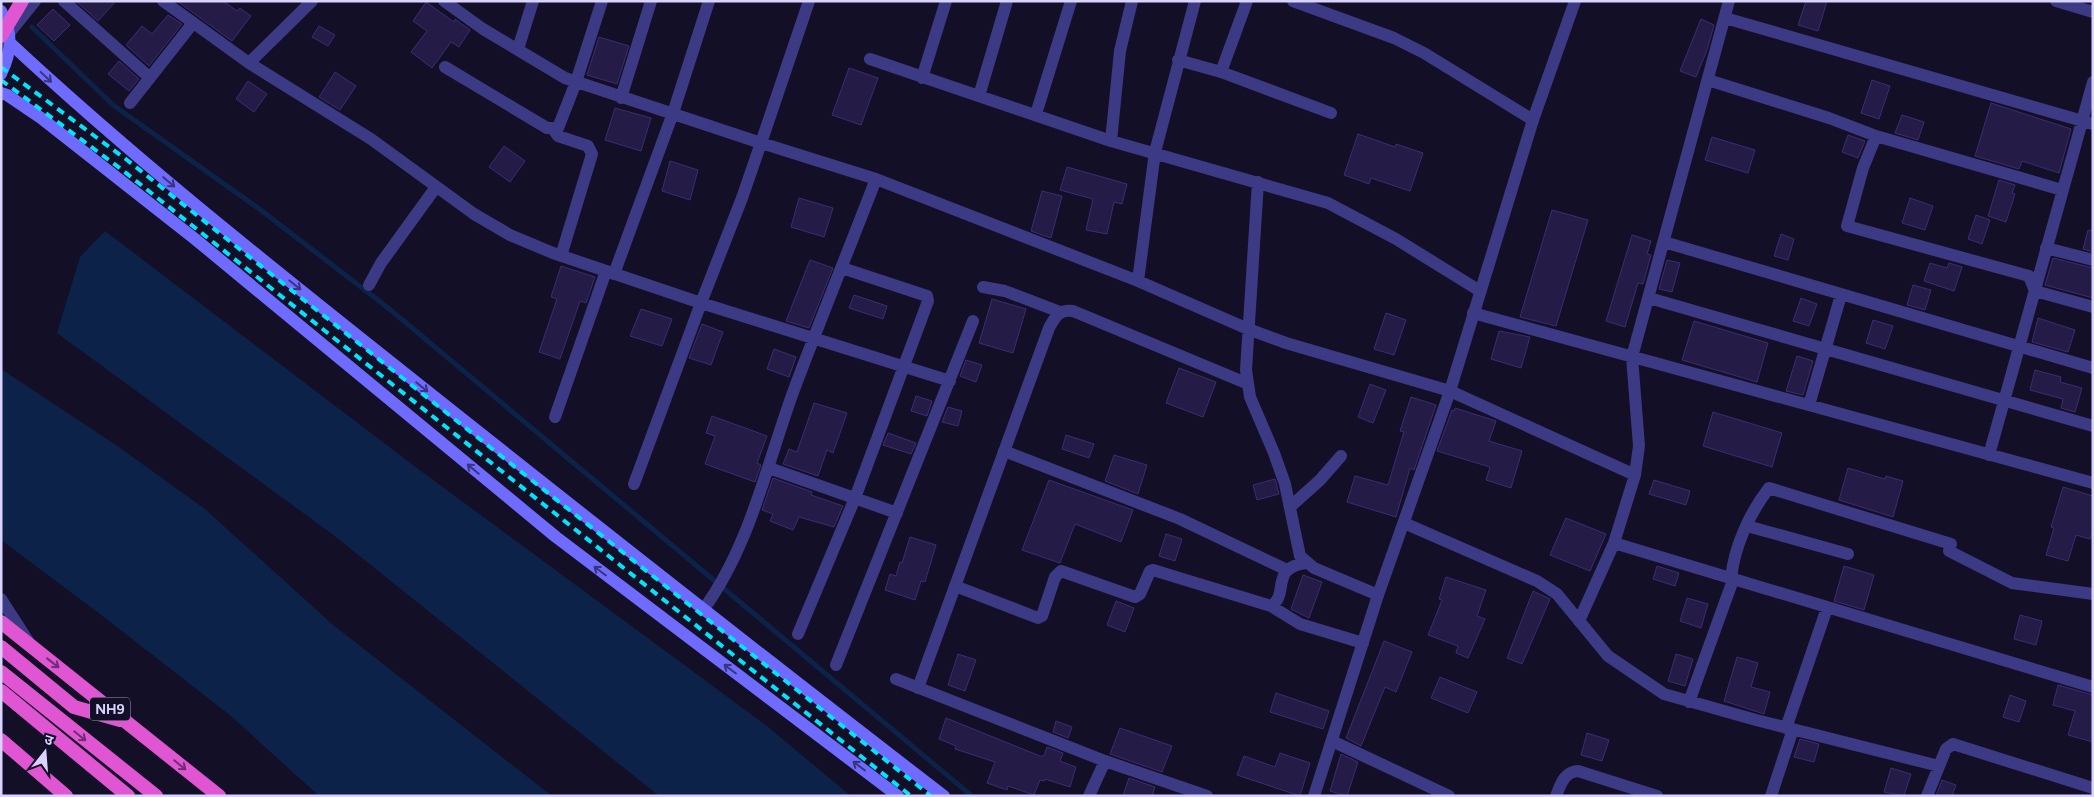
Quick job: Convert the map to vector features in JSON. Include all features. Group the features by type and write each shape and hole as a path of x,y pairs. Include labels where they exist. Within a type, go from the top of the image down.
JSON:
{"highway":[{"path":"7,37 22,1"},
{"name":"NH9","path":"1,622 219,796"},
{"path":"1,647 74,707 127,722"},
{"path":"1,672 156,796"},
{"path":"1,691 128,796"},
{"path":"1,740 66,796"}],"main road":[{"path":"1,11 10,54 1,74"},
{"path":"7,37 72,101 245,246 703,610 944,796"},
{"path":"1,93 41,118 195,239 556,537 898,796"}],"street":[{"path":"7,37 35,1"},
{"path":"64,1 150,78"},
{"path":"163,1 249,64 371,139 474,214 510,235 561,256 700,303 950,381"},
{"path":"249,64 312,1"},
{"path":"444,1 483,29 576,82 876,179 1138,281 1248,329 1286,343 1450,391 1635,475"},
{"path":"518,50 533,1"},
{"path":"621,98 651,1"},
{"path":"555,417 673,113 709,1"},
{"path":"634,484 700,303 742,198 809,1"},
{"path":"922,78 946,1"},
{"path":"979,96 1007,1"},
{"path":"1036,114 1071,1"},
{"path":"1111,141 1120,51 1132,1"},
{"path":"1138,281 1155,152 1195,1"},
{"path":"1220,72 1248,1"},
{"path":"1293,1 1394,38 1424,53 1533,120"},
{"path":"1314,796 1378,595 1450,391 1533,120 1575,1"},
{"path":"1579,621 1614,543 1635,475 1639,446 1632,357 1729,1"},
{"path":"2056,1 2093,12"},
{"path":"553,129 561,124 576,82 599,2"},
{"path":"1725,18 2087,122"},
{"path":"130,103 193,23"},
{"path":"870,60 1036,114 1111,141 1155,152 1328,203 1363,220 1480,291"},
{"path":"1178,60 1220,72 1331,112"},
{"path":"445,67 553,129 558,136 588,146 592,154 561,256"},
{"path":"1708,80 1829,118 1876,136 2062,190"},
{"path":"1989,455 2062,190 2087,122 2093,82"},
{"path":"1876,136 1863,168 1847,226 2029,276 2035,291"},
{"path":"703,610 725,578 769,468 794,389 876,179"},
{"path":"1258,182 1246,383 1280,469 1290,507 1298,550 1306,563"},
{"path":"370,285 382,264 436,187"},
{"path":"1664,242 2019,348 2093,368"},
{"path":"2046,248 2093,260"},
{"path":"798,634 855,498 927,308 927,296 842,268"},
{"path":"983,287 1005,292 1060,312"},
{"path":"2035,291 2093,307"},
{"path":"1809,405 1841,295"},
{"path":"1648,298 2093,426"},
{"path":"918,688 1049,328 1060,312 1065,310 1073,311 1246,383"},
{"path":"1473,313 2093,483"},
{"path":"836,665 974,321"},
{"path":"1004,451 1180,520 1287,570"},
{"path":"1290,507 1320,480 1341,456"},
{"path":"769,468 897,513"},
{"path":"1689,702 1732,580 1733,558 1758,502 1769,488 1950,547 2012,583 2093,594"},
{"path":"1404,523 1537,581 1557,594 1608,656 1664,694 1790,729 1939,766"},
{"path":"1747,526 1848,554"},
{"path":"1614,543 2093,687"},
{"path":"1271,606 1276,602 1287,570 1293,565 1306,563 1378,595"},
{"path":"955,586 1038,618 1042,616 1055,577 1061,570 1135,597 1140,594 1150,571 1154,570 1271,606 1300,624 1363,643"},
{"path":"1,599 32,647"},
{"path":"1771,796 1827,608"},
{"path":"896,680 1105,761 1208,796"},
{"path":"1332,741 1449,796"},
{"path":"1928,796 1949,745 1958,744 2093,787 2090,796"},
{"path":"1090,796 1105,761"},
{"path":"1556,796 1564,777 1570,772 1578,771 1657,796"}],"water":[{"path":"105,231 417,468 767,726 851,796 659,796 332,534 57,333 80,257"},
{"path":"1,369 116,445 205,509 332,624 552,796 319,796 231,716 1,540"}],"building":[{"path":"76,1 116,1 98,21"},
{"path":"177,1 223,1 237,11 240,8 251,16 232,41"},
{"path":"1806,1 1827,1 1818,31 1798,25"},
{"path":"426,2 454,22 455,19 470,30 459,47 451,42 432,68 411,52 427,31 413,21"},
{"path":"53,9 70,25 54,41 37,25"},
{"path":"168,15 182,24 149,66 126,45 142,26 152,34"},
{"path":"1701,19 1714,25 1707,50 1696,77 1680,71"},
{"path":"319,26 335,35 328,46 312,37"},
{"path":"599,37 629,46 617,84 587,75"},
{"path":"119,61 139,79 129,91 108,74"},
{"path":"849,68 878,78 861,125 832,115"},
{"path":"335,72 356,86 340,110 319,97"},
{"path":"1872,80 1890,86 1879,119 1861,113"},
{"path":"248,81 267,94 254,112 236,99"},
{"path":"1991,103 2071,129 2059,173 2022,161 2019,169 1975,156"},
{"path":"615,108 651,118 641,151 605,140"},
{"path":"1902,115 1924,122 1918,140 1895,133"},
{"path":"1358,134 1395,147 1396,144 1423,153 1410,191 1371,178 1369,184 1344,175"},
{"path":"1848,135 1865,141 1858,158 1842,152"},
{"path":"1712,137 1755,150 1748,173 1705,160"},
{"path":"504,146 525,161 510,182 489,167"},
{"path":"670,161 698,170 690,200 662,191"},
{"path":"1067,167 1127,184 1122,204 1114,202 1107,234 1086,230 1093,199 1060,190"},
{"path":"1999,180 2015,185 2012,193 2015,194 2006,222 1988,216"},
{"path":"1042,191 1062,196 1051,238 1031,231"},
{"path":"799,198 833,208 824,237 791,227"},
{"path":"1910,198 1933,206 1925,230 1902,223"},
{"path":"1552,210 1588,220 1556,326 1520,317"},
{"path":"1976,215 1990,220 1982,244 1968,239"},
{"path":"2088,230 2093,231 2093,252 2083,249"},
{"path":"1781,234 1794,239 1788,260 1774,256"},
{"path":"1632,235 1651,241 1647,254 1651,255 1643,284 1638,283 1625,327 1606,321"},
{"path":"2053,258 2093,268 2093,298 2045,285"},
{"path":"810,260 833,268 809,328 786,321"},
{"path":"1667,260 1680,263 1672,292 1659,289"},
{"path":"1930,263 1947,268 1949,263 1962,267 1954,291 1924,281"},
{"path":"561,266 595,277 586,303 580,301 560,359 539,352 557,299 551,297"},
{"path":"1913,285 1931,290 1925,310 1907,305"},
{"path":"854,295 887,306 883,319 849,308"},
{"path":"1801,298 1817,304 1809,326 1793,321"},
{"path":"992,299 1026,309 1013,353 979,343"},
{"path":"641,309 672,319 662,346 630,336"},
{"path":"1386,313 1406,320 1394,355 1374,349"},
{"path":"2038,318 2075,330 2068,352 2032,342"},
{"path":"1873,320 1893,326 1885,349 1866,343"},
{"path":"1694,321 1768,343 1757,382 1682,360"},
{"path":"702,324 723,332 711,365 689,358"},
{"path":"1499,331 1530,337 1521,368 1491,359"},
{"path":"774,349 796,357 789,377 767,369"},
{"path":"1797,356 1813,361 1803,395 1786,391"},
{"path":"966,360 982,365 976,382 960,376"},
{"path":"1179,368 1216,382 1203,417 1166,403"},
{"path":"2035,370 2061,377 2060,382 2082,388 2075,412 2061,408 2063,399 2030,390"},
{"path":"1370,384 1386,390 1373,423 1358,417"},
{"path":"916,396 932,401 927,416 911,411"},
{"path":"1411,397 1436,405 1414,470 1410,468 1396,517 1347,502 1355,476 1388,485 1404,432 1400,431"},
{"path":"814,403 847,413 833,453 827,450 818,476 783,464 789,449 797,452"},
{"path":"948,407 962,411 958,426 942,422"},
{"path":"1455,408 1496,421 1489,441 1522,451 1511,488 1486,480 1490,467 1437,451 1452,410 1454,411"},
{"path":"1713,412 1782,433 1772,467 1703,446"},
{"path":"712,416 767,436 757,463 761,465 755,482 705,464 715,436 706,433"},
{"path":"888,433 916,443 911,454 883,445"},
{"path":"1066,435 1094,444 1089,458 1062,449"},
{"path":"1114,455 1147,465 1138,494 1105,481"},
{"path":"1848,468 1885,479 1886,476 1903,481 1893,517 1839,500"},
{"path":"773,478 812,492 811,495 843,506 834,527 799,517 793,530 770,521 773,514 762,510"},
{"path":"1275,479 1279,494 1257,500 1253,485"},
{"path":"1049,480 1133,510 1121,542 1075,524 1060,563 1022,550"},
{"path":"1654,480 1690,491 1686,505 1649,494"},
{"path":"2063,487 2093,496 2093,531 2090,539 2076,535 2068,561 2046,555 2054,528 2051,527"},
{"path":"1566,518 1606,534 1590,571 1550,555"},
{"path":"1166,534 1182,539 1175,561 1159,556"},
{"path":"910,537 936,545 925,582 921,581 915,600 885,590 890,574 896,576"},
{"path":"1657,566 1679,573 1675,586 1653,579"},
{"path":"1844,566 1874,575 1864,610 1834,601"},
{"path":"1303,575 1322,582 1309,618 1291,609"},
{"path":"1446,577 1486,590 1477,616 1485,619 1468,658 1456,653 1458,646 1428,635 1442,600 1439,599"},
{"path":"1533,591 1550,599 1522,664 1507,658"},
{"path":"1687,598 1708,604 1701,628 1680,621"},
{"path":"1116,601 1134,608 1125,632 1107,625"},
{"path":"2020,615 2042,621 2036,645 2014,639"},
{"path":"1384,641 1412,652 1396,692 1385,687 1361,746 1346,738"},
{"path":"958,654 976,660 965,691 948,685"},
{"path":"1676,654 1693,659 1685,686 1668,681"},
{"path":"1737,657 1758,663 1751,687 1770,692 1764,714 1724,701"},
{"path":"1440,677 1477,692 1468,713 1431,698"},
{"path":"2058,685 2093,695 2093,742 2068,735 2075,711 2053,705"},
{"path":"1276,693 1329,711 1323,729 1270,712"},
{"path":"2010,695 2026,701 2019,722 2003,717"},
{"path":"946,718 1040,756 1044,756 1047,747 1063,753 1060,761 1076,767 1070,787 1045,779 1044,781 1040,780 1034,795 1008,786 1007,790 987,783 995,762 955,749 956,746 939,739"},
{"path":"1056,721 1072,727 1068,738 1053,732"},
{"path":"1120,728 1172,746 1162,772 1110,754"},
{"path":"1587,733 1609,740 1602,761 1581,755"},
{"path":"1800,739 1819,744 1814,762 1794,757"},
{"path":"1280,753 1310,763 1300,796 1237,775 1244,756 1275,767"},
{"path":"1341,754 1358,762 1347,796 1330,791"},
{"path":"1891,768 1911,774 1904,796 1884,792"},
{"path":"1129,778 1155,787 1152,796 1123,796"},
{"path":"1942,780 1956,785 1952,796 1936,796"}],"waterway":[{"path":"32,27 113,105 258,208 387,307 972,796"}],"railway":[{"path":"1,67 127,160 931,796"},
{"path":"1,80 121,169 911,796"}]}
